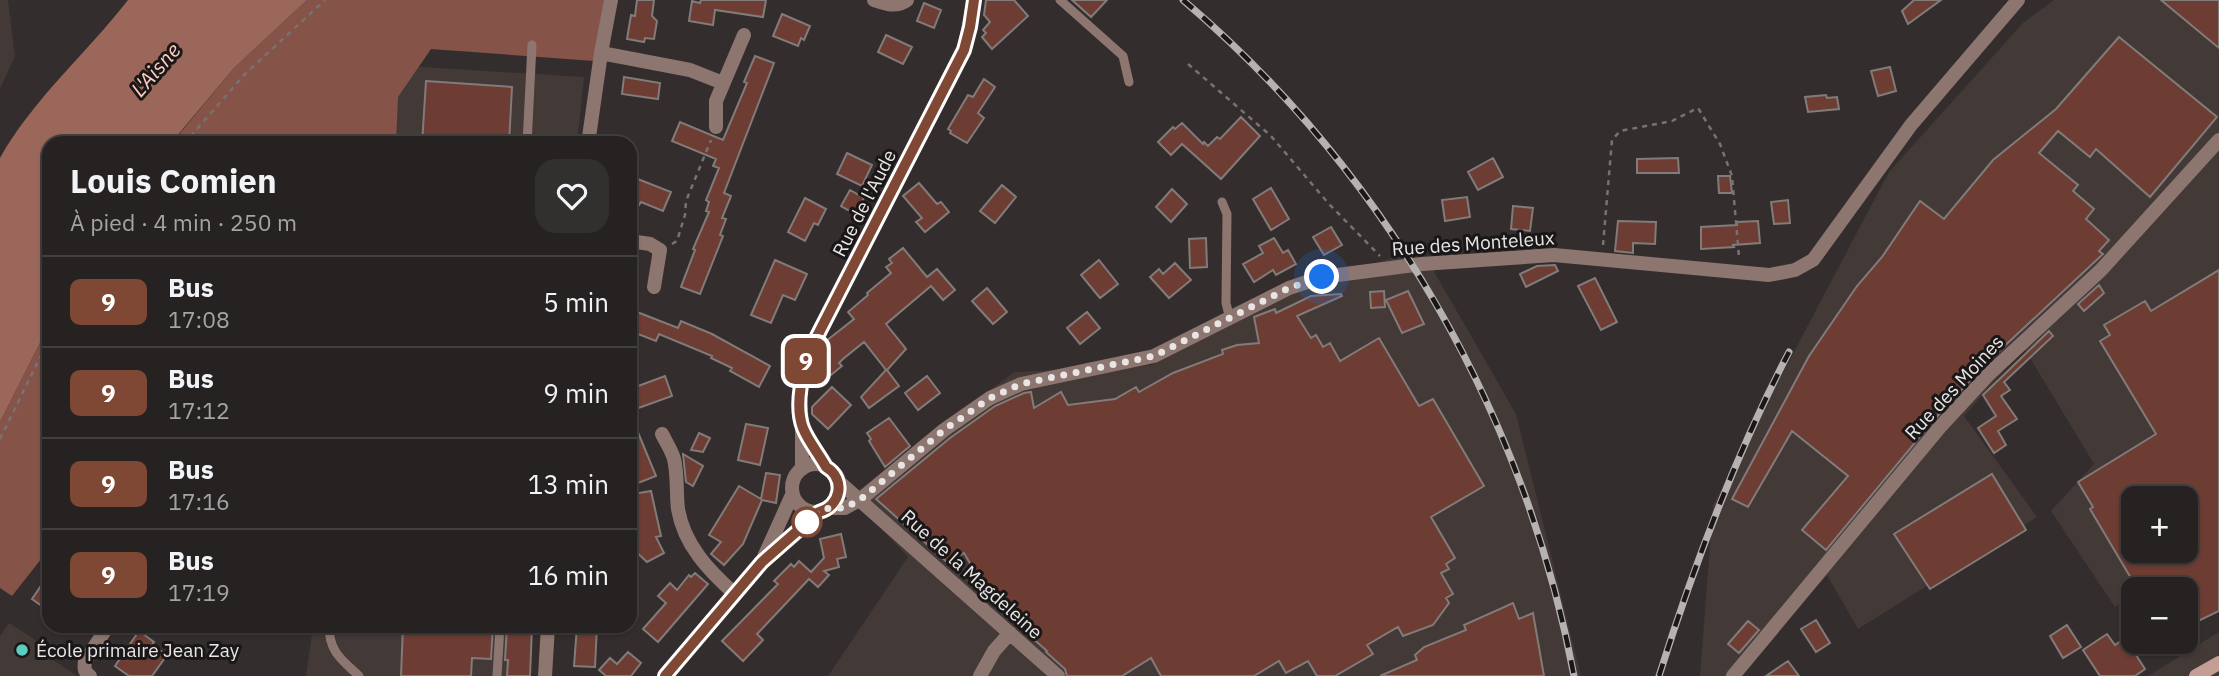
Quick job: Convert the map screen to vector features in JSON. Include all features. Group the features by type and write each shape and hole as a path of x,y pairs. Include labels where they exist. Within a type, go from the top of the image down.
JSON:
{"main road":[{"path":"2196,676 2219,663"}],"street":[{"path":"589,136 611,0"},
{"path":"874,0 892,6 907,0"},
{"name":"Rue de l'Aude","path":"802,469 800,397 803,372 810,350 964,50 974,0"},
{"name":"Rue des Monteleux","path":"861,499 944,430 990,398 1021,384 1154,356 1289,288 1322,277 1386,268 1554,255 1769,275 1795,270 1813,260 1910,125 2018,0"},
{"path":"716,127 716,101 744,35"},
{"path":"601,53 690,70 723,83"},
{"name":"Rue des Moines","path":"1733,676 1948,418 1989,374 2101,270 2219,140"},
{"path":"637,242 650,244 660,250 654,287"},
{"path":"802,426 826,467"},
{"path":"662,434 674,458 678,509 684,530 694,550 735,594"},
{"path":"665,676 762,562 836,500 838,481 831,470 818,464 802,469 795,476 792,495 762,562"},
{"name":"Rue de la Magdeleine","path":"838,481 1058,676"},
{"path":"792,495 798,505 807,511 845,508 861,499"},
{"path":"90,676 86,673 85,661 103,633"},
{"path":"545,676 548,633"},
{"path":"980,676 1010,633"}],"lane":[{"path":"1060,0 1123,56 1129,82"},
{"path":"527,136 532,46"},
{"path":"1222,202 1227,214 1226,303 1230,318"},
{"path":"329,633 336,655 359,676"},
{"path":"497,676 500,633"}],"path":[{"path":"191,136 244,75 325,0"},
{"path":"1188,64 1271,136 1329,204 1378,252 1386,268"},
{"path":"1602,259 1612,140 1620,131 1672,121 1698,108 1720,144 1732,176 1741,271"},
{"path":"660,250 677,241 686,201 716,127"},
{"path":"0,439 42,353"}],"shaded area":[{"path":"0,0 8,0 15,56 0,89"},
{"path":"307,0 604,0 594,61 431,49 398,97 396,136 178,136 234,68"},
{"path":"2054,0 2219,0 2219,563 2180,577 2121,577 2121,603 2115,607 2051,511 2094,464 2024,348 1964,416 2037,517 1858,629 1827,575 1738,676 1700,676 1713,505 1889,172 2023,23"},
{"path":"391,65 584,77 578,136 381,136"},
{"path":"1421,249 1516,414 1581,676 828,676 908,557 851,496 1014,372 1152,365 1280,293"},
{"path":"42,339 42,558 12,596 0,588 0,422"},
{"name":"École primaire Jean Zay","path":"9,623 40,643 49,657 77,676 0,676 0,636"},
{"path":"2219,632 2219,676 2148,676 2184,654 2198,654 2198,645"},
{"path":"312,633 531,633 527,676 306,676"}],"water":[{"name":"L'Aisne","path":"128,0 307,0 234,68 177,136 42,136 42,339 0,422 0,158 13,136 44,96"}],"building":[{"path":"637,0 654,0 652,16 657,21 654,39 645,38 644,42 627,39"},
{"path":"701,0 766,0 763,17 715,10 713,25 689,21 692,1 700,3"},
{"path":"986,0 1014,0 1028,16 992,49 982,37 986,33 983,30 990,22 984,15"},
{"path":"1072,0 1107,0 1091,17"},
{"path":"1914,0 1941,0 1908,24 1902,11"},
{"path":"2161,0 2219,0 2219,48 2208,39"},
{"path":"924,3 941,10 934,28 917,21"},
{"path":"782,14 810,26 798,46 773,36"},
{"path":"886,35 912,47 903,64 878,52"},
{"path":"2119,37 2217,117 2150,197 2096,149 2090,157 2058,131 2039,153 2078,185 2073,191 2094,209 2086,219 2109,240 2099,251 2103,254 1982,367 1933,421 1826,550 1802,530 1848,476 1792,431 1748,507 1732,499 1809,356 1920,201 1944,219 1993,160 2056,109"},
{"path":"755,56 774,63 724,193 731,196 722,218 726,219 720,235 723,236 700,294 681,287 709,212 706,211 709,202 706,200 719,168 713,166 716,159 672,141 680,122 723,140 747,83 744,82"},
{"path":"1890,67 1896,91 1878,96 1871,71"},
{"path":"624,77 660,83 658,99 622,94"},
{"path":"984,79 995,87 978,113 984,118 967,143 948,129 968,95 973,97"},
{"path":"426,81 512,87 509,136 423,136"},
{"path":"1826,95 1827,98 1837,97 1839,109 1808,112 1805,97"},
{"path":"1241,117 1260,136 1221,179 1182,144 1171,155 1158,142 1173,127 1175,129 1182,123 1208,146 1217,137 1220,139"},
{"path":"847,153 872,165 862,186 837,174"},
{"path":"1493,158 1503,177 1478,190 1468,172"},
{"path":"1678,158 1679,173 1637,173 1637,159"},
{"path":"1718,176 1730,176 1732,193 1719,193"},
{"path":"637,179 671,192 663,211 641,202 639,205"},
{"path":"919,183 937,204 941,202 949,212 925,232 916,222 922,218 903,196"},
{"path":"1002,185 1016,197 995,223 980,211"},
{"path":"1271,188 1289,219 1271,230 1253,199"},
{"path":"1172,189 1187,204 1171,222 1156,207"},
{"path":"850,190 864,198 855,214 841,206"},
{"path":"1467,197 1470,217 1445,221 1442,200"},
{"path":"805,198 826,209 818,225 814,223 805,241 788,232"},
{"path":"1788,200 1790,223 1774,224 1771,202"},
{"path":"1513,206 1533,208 1530,231 1511,229"},
{"path":"1618,221 1656,222 1655,244 1633,243 1633,253 1615,251"},
{"path":"1758,221 1760,243 1701,249 1701,227"},
{"path":"1331,227 1342,245 1324,255 1313,237"},
{"path":"1206,238 1207,267 1190,268 1189,239"},
{"path":"1274,238 1283,253 1288,250 1296,264 1276,275 1273,270 1254,282 1243,264 1263,253 1259,246"},
{"path":"903,248 927,277 937,269 955,290 943,300 931,286 886,324 906,349 887,370 899,386 869,408 861,397 886,370 864,342 839,363 842,366 831,375 814,370 826,341 854,319 848,312 891,273 886,267 892,263 889,259"},
{"path":"775,260 807,274 795,300 783,295 771,323 751,315"},
{"path":"1099,260 1118,284 1100,298 1081,275"},
{"path":"1175,263 1191,280 1169,298 1150,277 1159,269 1163,274"},
{"path":"1555,265 1558,271 1526,287 1520,274 1537,266"},
{"path":"2219,270 2219,611 2198,621 2198,577 2130,577 2122,563 2198,563 2198,486 2121,486 2121,561 2090,509 2093,507 2078,482 2156,434 2100,341 2110,335 2104,325 2145,301 2151,311"},
{"path":"1595,278 1617,322 1601,330 1578,286"},
{"path":"2099,285 2104,293 2084,311 2078,304"},
{"path":"987,288 1007,312 993,324 972,301"},
{"path":"1384,291 1385,307 1371,308 1370,292"},
{"path":"1408,291 1424,324 1402,333 1386,300"},
{"path":"1311,296 1342,296 1297,316 1311,338 1316,335 1323,347 1330,343 1340,361 1379,338 1419,406 1433,399 1484,486 1431,517 1455,558 1446,564 1449,569 1441,573 1453,594 1446,598 1449,603 1433,625 1403,636 1398,627 1367,645 1373,654 1335,676 1317,676 1308,661 1286,673 1279,661 1254,676 1161,676 1151,658 1122,676 1067,676 1065,669 1047,651 993,603 964,553 947,562 876,499 950,438 995,406 1024,393 1031,392 1034,408 1061,392 1068,405 1115,399 1136,387 1139,392 1173,373 1223,354 1222,350 1237,345 1259,343 1254,317 1275,309 1276,313"},
{"path":"637,312 678,328 681,321 712,334 770,366 759,387 730,371 732,368 711,358 712,356 659,334 656,341 637,334"},
{"path":"1087,312 1100,328 1080,344 1067,328"},
{"path":"2049,331 2053,336 2004,382 2010,390 2001,396 2017,419 1998,431 2006,445 1994,453 1978,428 1996,416 1983,395"},
{"path":"665,376 672,396 637,408 637,386"},
{"path":"927,376 940,393 918,410 905,393"},
{"path":"832,387 851,405 828,429 812,414 812,407"},
{"path":"889,418 910,446 885,467 867,433"},
{"path":"746,424 768,428 760,465 738,460"},
{"path":"637,430 656,476 638,483 637,481"},
{"path":"699,433 710,438 703,452 691,450"},
{"path":"683,454 703,466 693,486 686,482"},
{"path":"766,473 780,475 776,503 762,500 743,544 724,565 711,554 721,542 709,535 739,486 761,499"},
{"path":"1992,474 2026,530 1930,589 1894,534"},
{"path":"651,491 661,536 656,537 664,553 647,562 637,553 637,493"},
{"path":"841,534 846,557 837,559 839,567 824,571 829,575 818,587 809,579 757,634 763,640 743,661 722,641 778,584 774,581 791,564 794,567 799,561 811,572 824,558 820,539"},
{"path":"695,573 708,584 658,642 643,629 666,603 658,596 670,583 677,590 689,575 691,577"},
{"path":"42,584 42,606 32,599"},
{"path":"1513,603 1519,619 1533,613 1544,676 1380,676 1417,660 1415,655 1424,647 1466,630 1464,625"},
{"path":"1816,620 1830,643 1816,652 1801,629"},
{"path":"1748,621 1759,630 1739,653 1728,644"},
{"path":"2067,625 2081,647 2063,658 2050,636"},
{"path":"138,633 154,642 152,645 167,655 152,676 129,676 115,666"},
{"path":"403,633 493,633 491,659 472,658 471,676 401,676"},
{"path":"507,633 532,633 530,676 507,676 508,660 505,660"},
{"path":"576,633 597,633 595,667 574,666"},
{"path":"2107,634 2115,645 2121,641 2121,654 2135,654 2145,669 2135,676 2100,676 2083,650"},
{"path":"628,652 641,663 631,676 606,676 599,670 610,658 617,664"},
{"path":"1788,661 1799,676 1766,676"}],"railway":[{"path":"1183,0 1256,68 1323,141 1383,221 1436,305 1482,393 1521,484 1551,579 1574,676"},
{"path":"1659,676 1717,511 1769,391 1789,352"}],"bus line":[{"name":"9","path":"665,676 762,562 836,500 838,481 826,467 802,426 800,397 803,372 810,350 964,50 974,0"}],"place":[{"name":"École primaire Jean Zay","path":"22,650"}],"route":[{"path":"807,522 819,512 829,508 845,508 861,499 944,430 990,398 1021,384 1154,356 1289,288 1322,277"}]}
